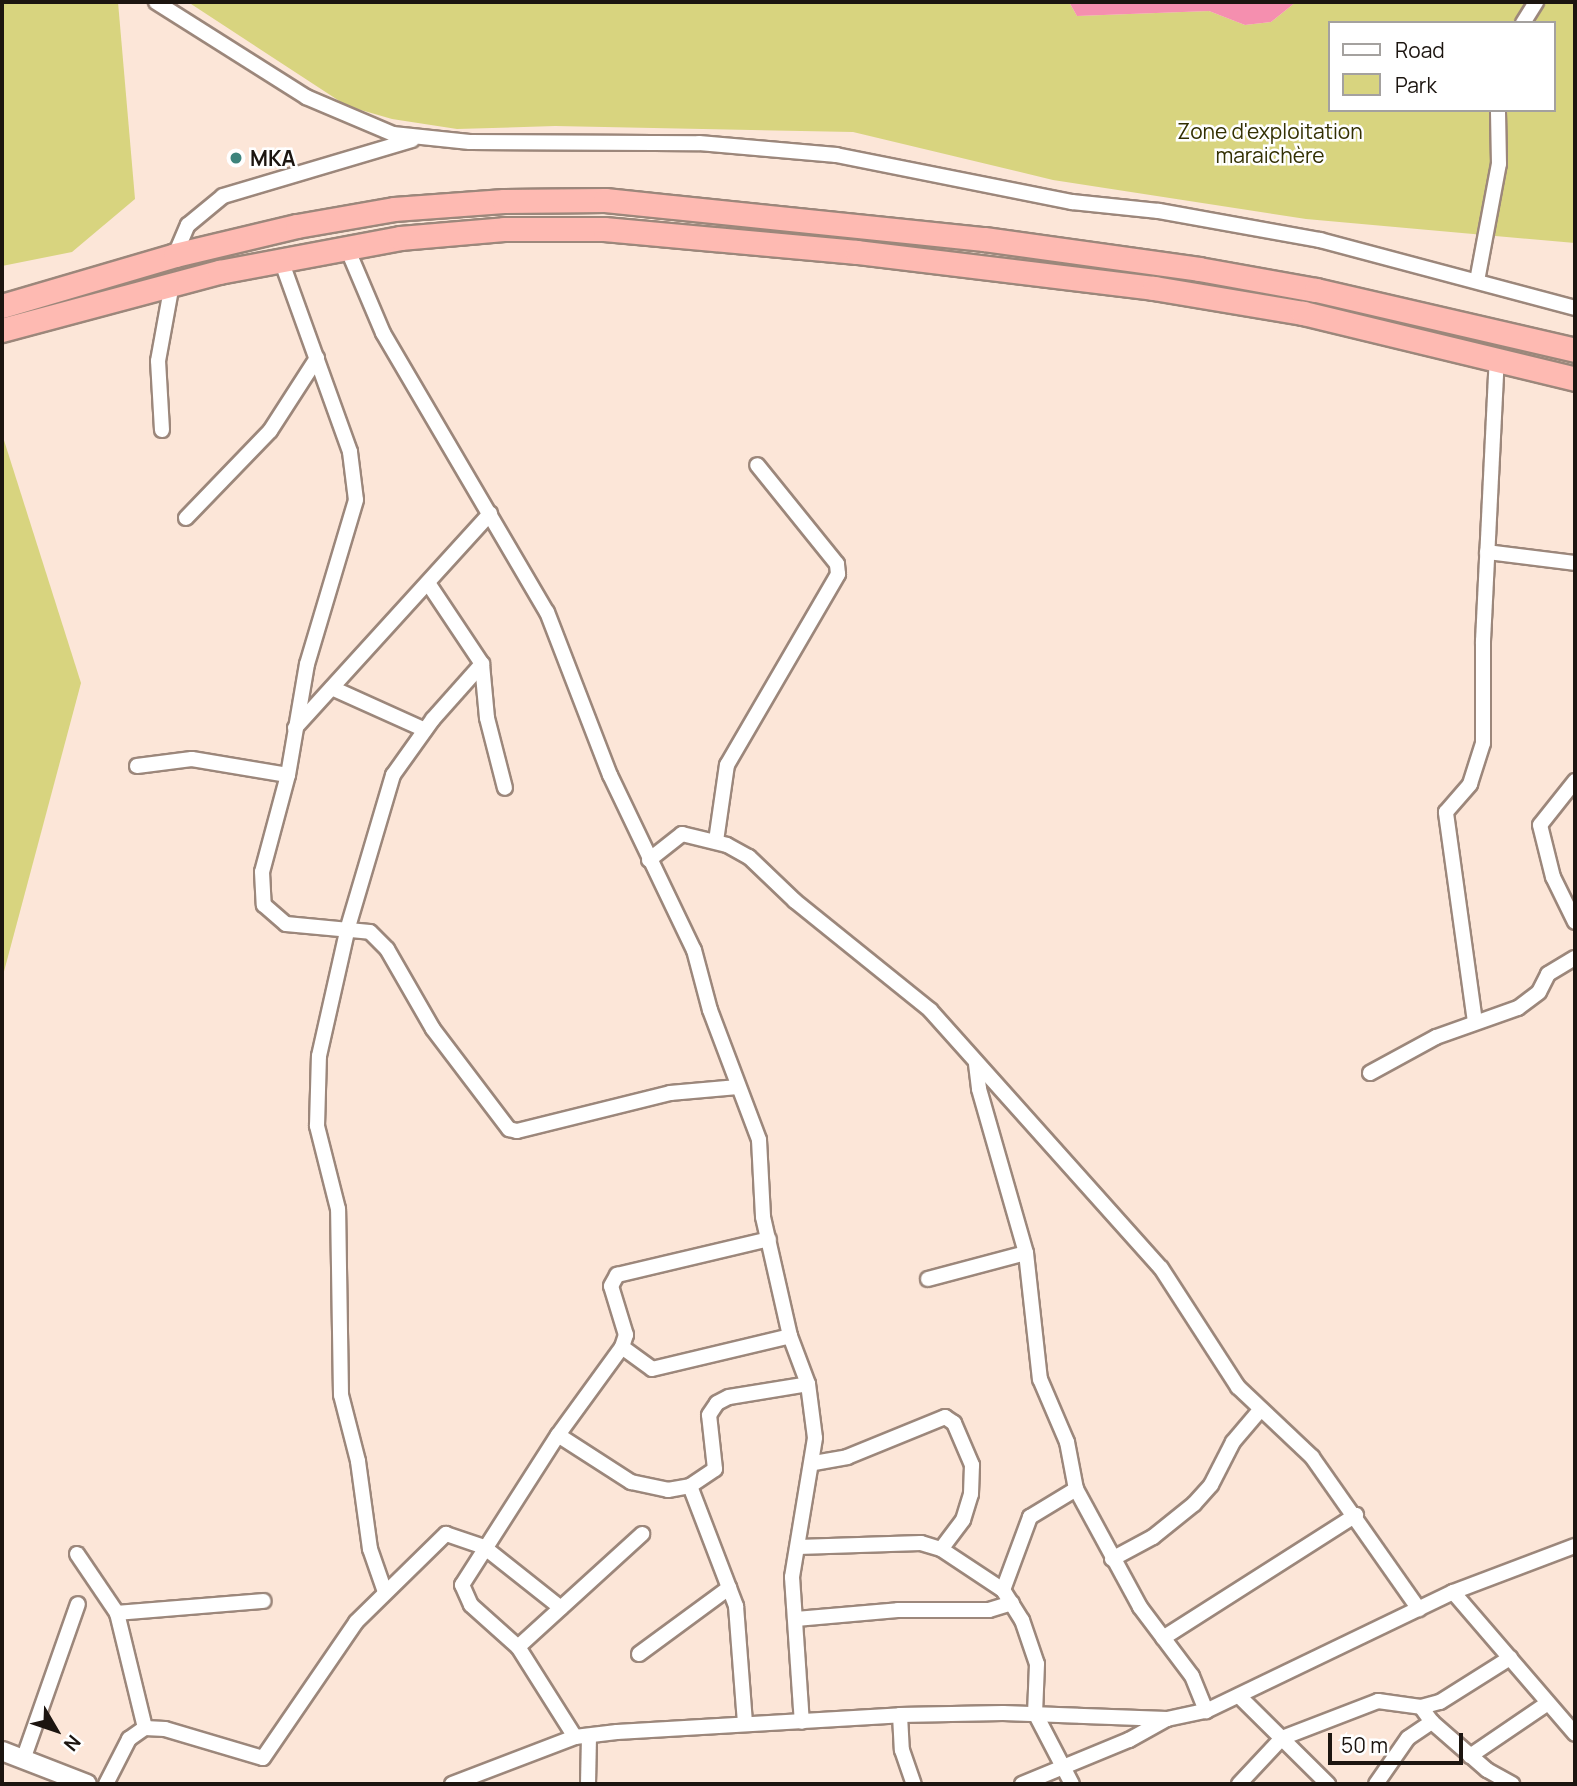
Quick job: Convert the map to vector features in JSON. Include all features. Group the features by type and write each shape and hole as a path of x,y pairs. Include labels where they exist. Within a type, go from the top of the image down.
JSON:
{"highway":[{"path":"2,306 175,255 394,209 504,201 667,204 984,239 1199,269 1316,290 1575,351"},
{"path":"2,330 172,284 400,238 505,229 661,231 1154,288 1303,313 1575,379"}],"street":[{"path":"156,2 306,97 368,127 420,139 699,142 836,155 1072,202 1172,213 1321,240 1575,308"},
{"path":"1524,21 1536,2"},
{"path":"1477,281 1499,164 1498,112"},
{"path":"175,255 188,225 223,196 420,139"},
{"path":"347,248 383,333 547,612 610,775 694,950 710,1010 760,1140 769,1239 790,1336 808,1384 814,1463 792,1577 802,1722"},
{"path":"281,260 350,452 356,500 307,664 293,730 288,775 262,872 264,905 286,924 348,927 370,932 387,949 433,1028 488,1097 505,1127 517,1131 643,1099 738,1087"},
{"path":"162,430 158,361 172,284"},
{"path":"186,518 270,431 317,358"},
{"path":"1475,1022 1446,812 1470,784 1483,743 1487,552 1497,359"},
{"path":"716,841 727,765 838,574 836,564 757,465"},
{"path":"293,730 490,514"},
{"path":"1487,552 1575,563"},
{"path":"428,583 482,664 487,718 505,788"},
{"path":"385,1592 370,1549 358,1461 341,1395 338,1209 317,1126 319,1056 348,927 393,775 425,730 482,664"},
{"path":"332,688 425,730"},
{"path":"138,766 192,759 288,775"},
{"path":"1575,781 1540,825 1553,877 1575,922"},
{"path":"649,860 682,834 716,841 749,857 803,908 930,1010 1161,1268 1238,1387 1312,1457 1356,1515 1419,1609"},
{"path":"1370,1073 1475,1022 1518,1008 1539,992 1548,974 1575,958"},
{"path":"976,1064 979,1089 1026,1253 1040,1378 1067,1442 1076,1489 1112,1559 1163,1639 1192,1676 1206,1711"},
{"path":"587,1784 582,1737 518,1647 464,1595 462,1586 484,1547 558,1434 622,1347 626,1335 611,1286 617,1275 769,1239"},
{"path":"928,1279 1026,1253"},
{"path":"622,1347 652,1369 790,1336"},
{"path":"558,1434 631,1482 668,1490 690,1486 715,1469 709,1415 717,1403 730,1397 808,1384"},
{"path":"1112,1559 1153,1537 1194,1504 1211,1485 1233,1442 1261,1409"},
{"path":"814,1463 847,1457 945,1417 954,1423 972,1465 971,1494 963,1520 941,1549"},
{"path":"690,1486 736,1606 745,1723"},
{"path":"1003,1590 1030,1517 1076,1489"},
{"path":"1163,1639 1356,1515"},
{"path":"106,1784 129,1740 145,1728 164,1729 263,1758 356,1622 446,1534 484,1547 561,1608"},
{"path":"518,1647 642,1534"},
{"path":"798,1547 899,1541 941,1549 1003,1590 1012,1603 1037,1664 1035,1713 1072,1784"},
{"path":"452,1784 481,1770 582,1737 745,1723 900,1715 1035,1713 1167,1718 1206,1711 1240,1697 1453,1592 1575,1546"},
{"path":"77,1554 117,1612 145,1728"},
{"path":"639,1654 729,1588"},
{"path":"1453,1592 1575,1734"},
{"path":"117,1612 264,1601"},
{"path":"796,1619 898,1610 989,1611 1012,1603"},
{"path":"24,1757 78,1604"},
{"path":"1239,1784 1282,1738 1378,1700 1421,1707 1440,1702 1510,1658"},
{"path":"1240,1697 1328,1784"},
{"path":"1470,1756 1548,1703"},
{"path":"1421,1707 1432,1723 1470,1756 1487,1770 1512,1784"},
{"path":"900,1715 902,1750 914,1784"},
{"path":"1021,1784 1129,1740 1167,1718"},
{"path":"1376,1784 1408,1738 1432,1723"},
{"path":"2,1751 24,1757 49,1776 87,1784"},
{"path":"481,1770 491,1784"},
{"path":"1479,1784 1487,1770"}],"green space":[{"path":"2,2 118,2 135,199 72,252 2,266"},
{"name":"Zone d'exploitation maraichère","path":"188,2 1069,2 1077,16 1209,11 1245,25 1271,22 1296,2 1575,2 1575,243 1306,219 1053,180 853,132 555,126 457,129 392,119 347,106"},
{"path":"2,434 81,683 2,979"}],"shaded area":[{"path":"1069,2 1296,2 1271,22 1245,25 1209,11 1077,16"}],"place":[{"name":"MKA","path":"236,158"}]}
